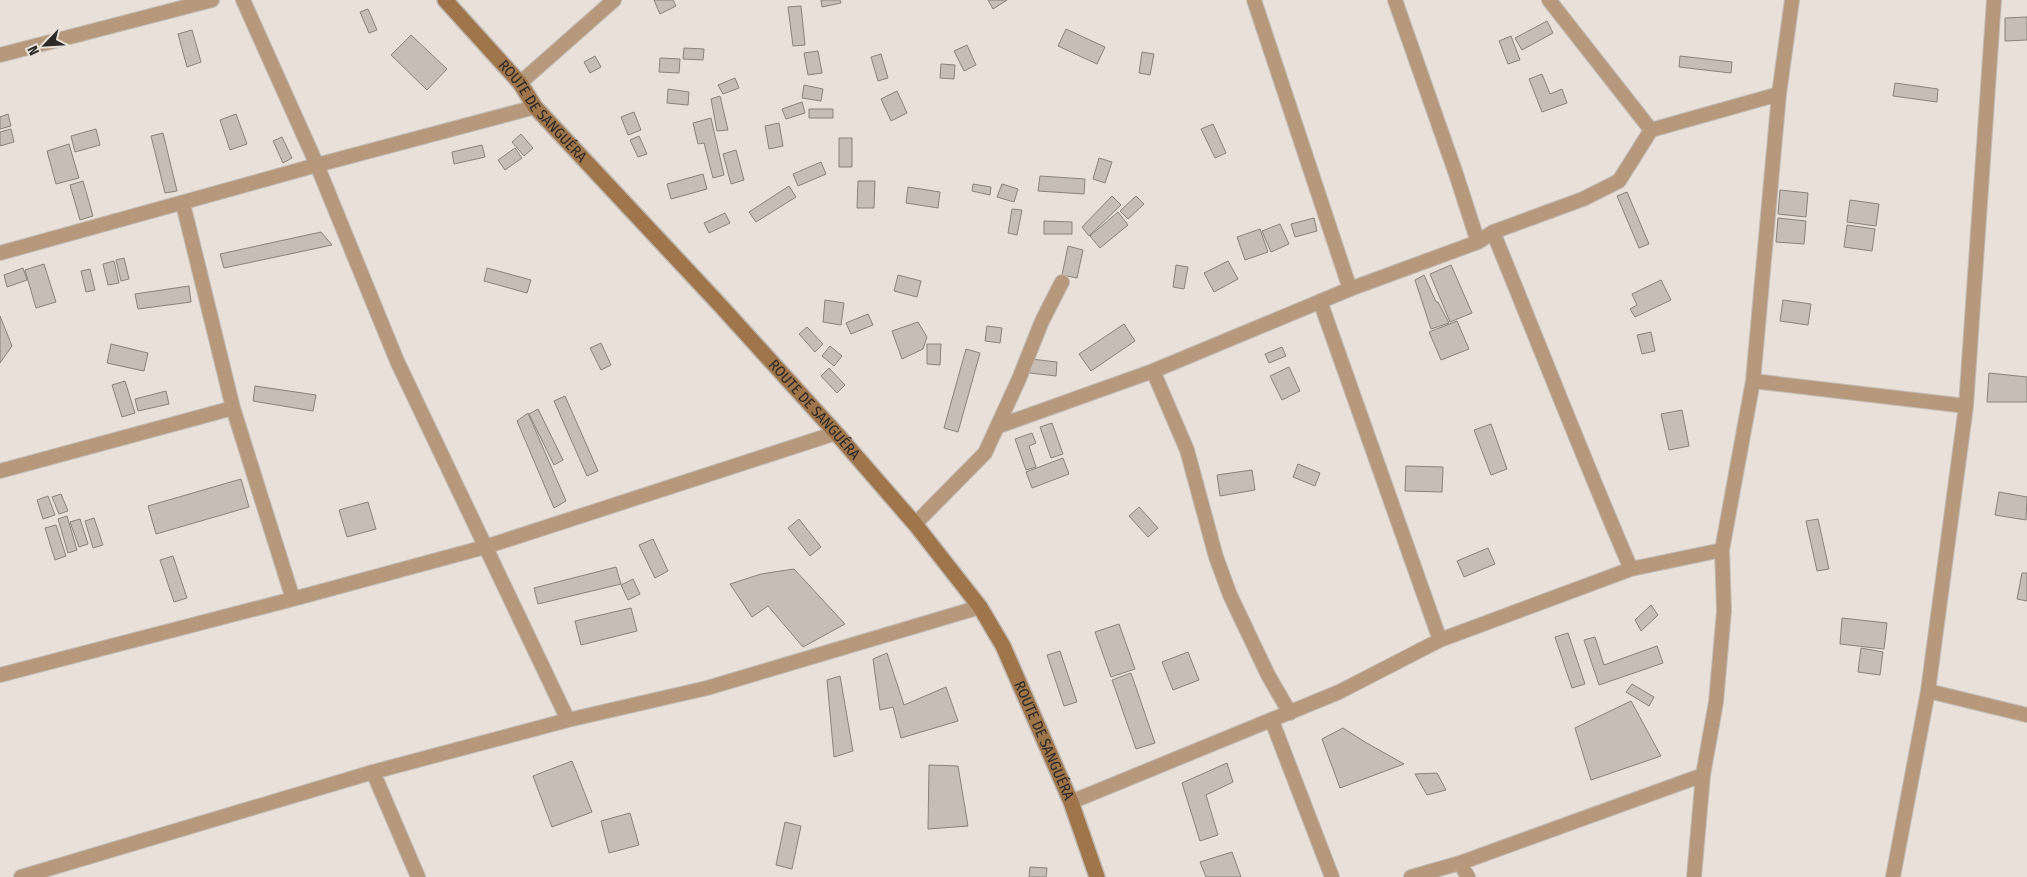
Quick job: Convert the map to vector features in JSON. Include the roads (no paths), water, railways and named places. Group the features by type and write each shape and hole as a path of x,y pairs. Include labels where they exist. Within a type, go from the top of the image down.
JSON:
{"street":[{"path":"0,54 212,0"},
{"path":"243,0 317,165 397,361 568,720"},
{"name":"ROUTE DE SANGUÉRA","path":"445,0 520,83 535,107 719,304 836,433 915,524 980,607 1003,646 1071,802 1097,877"},
{"path":"520,83 614,0"},
{"path":"1254,0 1350,289"},
{"path":"1395,0 1478,242"},
{"path":"1549,0 1651,130"},
{"path":"1694,877 1703,775 1716,702 1724,611 1722,550 1753,381 1778,94 1792,0"},
{"path":"1893,877 1928,691 1966,406 1994,0"},
{"path":"998,426 1153,371 1320,301 1478,242 1492,232 1583,198 1619,181 1651,130 1778,94"},
{"path":"0,253 535,107"},
{"path":"183,204 232,408 293,599"},
{"path":"1492,232 1546,362 1580,451 1631,569"},
{"path":"915,524 985,453 1042,321 1062,282"},
{"path":"1320,301 1440,640"},
{"path":"1153,371 1187,450 1216,558 1230,595 1268,675 1290,713"},
{"path":"1753,381 1966,406"},
{"path":"0,471 232,408"},
{"path":"0,675 486,547 836,433"},
{"path":"1071,802 1339,692 1440,640 1631,569 1722,550"},
{"path":"21,877 373,772 568,720 707,688 980,607"},
{"path":"1928,691 2027,715"},
{"path":"1272,721 1332,877"},
{"path":"373,772 418,877"},
{"path":"1411,877 1460,863 1703,775"},
{"path":"1460,863 1468,877"}]}
